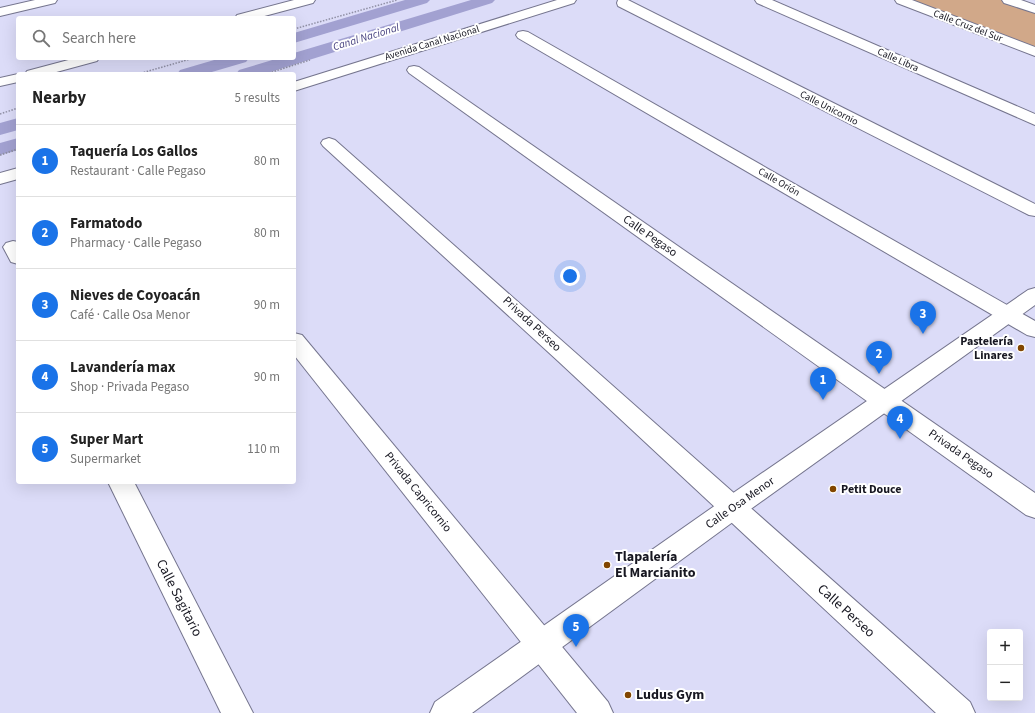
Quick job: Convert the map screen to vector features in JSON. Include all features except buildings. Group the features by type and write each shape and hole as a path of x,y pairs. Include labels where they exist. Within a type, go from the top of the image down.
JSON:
{"street":[{"path":"0,12 51,0"},
{"path":"249,16 309,0"},
{"name":"Avenida Canal Nacional","path":"296,86 570,0"},
{"name":"Calle Libra","path":"761,0 1035,120"},
{"name":"Calle Cruz del Sur","path":"901,0 1035,52"},
{"path":"1008,0 1035,9"},
{"name":"Calle Unicornio","path":"623,3 1035,211"},
{"name":"Calle Orión","path":"524,35 1035,330"},
{"path":"40,72 84,60"},
{"name":"Calle Pegaso","path":"414,70 886,401"},
{"path":"0,82 16,78"},
{"name":"Privada Perseo","path":"329,143 490,286 732,508"},
{"path":"0,179 16,174"},
{"name":"Calle Osa Menor","path":"446,713 732,508 1035,295"},
{"name":"Privada Capricornio","path":"296,342 597,713"},
{"name":"Privada Pegaso","path":"886,401 1035,507"},
{"name":"Calle Sagitario","path":"123,484 237,713"},
{"name":"Calle Perseo","path":"732,508 959,713"}],"path":[{"path":"296,28 397,0"},
{"path":"145,72 187,60"},
{"path":"0,114 16,109"},
{"path":"0,155 16,150"}],"shaded area":[{"path":"907,0 1003,0 1035,11 1035,49"}],"waterway":[{"name":"Canal Nacional","path":"296,37 422,0"},
{"name":"Canal Nacional","path":"296,58 487,0"},
{"name":"Canal Nacional","path":"193,72 233,60"},
{"name":"Canal Nacional","path":"252,72 291,60"},
{"name":"Canal Nacional","path":"0,129 16,125"},
{"name":"Canal Nacional","path":"0,149 16,145"}],"place":[{"name":"Nieves de Coyoacán","path":"923,334"},
{"name":"Pastelería Linares","path":"1021,348"},
{"name":"Farmatodo","path":"879,374"},
{"name":"Taquería Los Gallos","path":"823,400"},
{"name":"Lavandería max","path":"900,439"},
{"name":"Petit Douce","path":"833,489"},
{"name":"Tlapalería El Marcianito","path":"607,565"},
{"name":"Super Mart","path":"576,647"},
{"name":"Ludus Gym","path":"628,695"}]}
